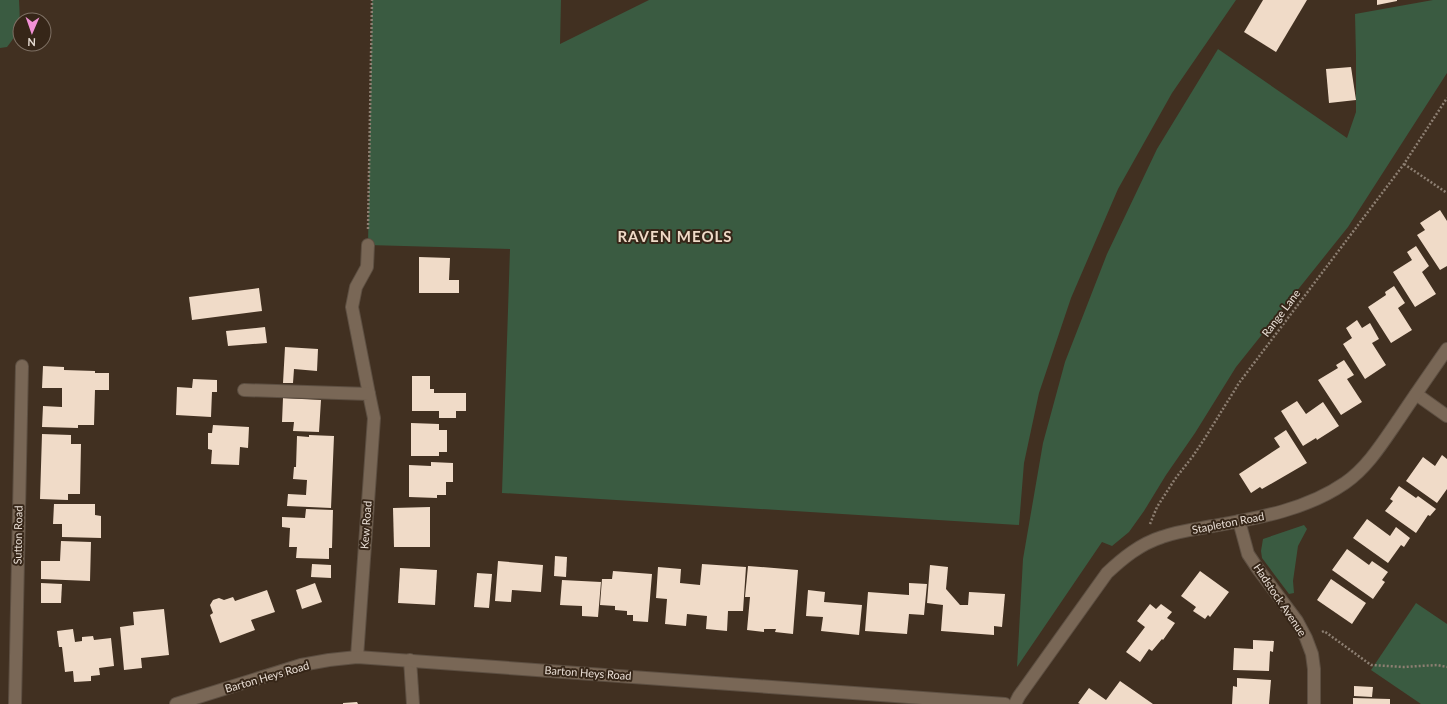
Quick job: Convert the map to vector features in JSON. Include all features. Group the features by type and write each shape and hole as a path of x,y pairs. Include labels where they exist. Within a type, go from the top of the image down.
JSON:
{"street":[{"name":"Kew Road","path":"357,657 374,418 352,307 356,288 367,267 368,245"},
{"name":"Stapleton Road","path":"1016,704 1019,696 1107,573 1124,558 1141,546 1169,535 1267,516 1318,498 1345,483 1364,466 1379,447 1447,349"},
{"name":"Sutton Road","path":"15,704 22,366"},
{"path":"244,390 369,394"},
{"path":"1416,394 1447,416"},
{"name":"Hadstock Avenue","path":"1239,521 1248,554 1297,621 1306,638 1312,654 1314,669 1314,704"},
{"name":"Barton Heys Road","path":"176,704 301,665 357,657 1005,704"},
{"path":"410,660 413,704"}],"path":[{"path":"368,245 372,0"},
{"name":"Range Lane","path":"1141,546 1157,507 1175,479 1206,438 1239,383 1404,164 1447,98"},
{"path":"1404,164 1447,194"},
{"path":"1306,638 1324,631 1371,665 1404,668 1437,665 1447,667"}],"green space":[{"path":"0,0 19,0 20,12 12,12 12,41 7,47 0,48"},
{"path":"372,0 561,0 560,44 649,0 1236,0 1172,93 1118,189 1071,298 1039,393 1024,463 1019,525 502,493 510,249 368,245"},
{"path":"1433,0 1447,0 1447,73 1348,227 1236,367 1195,433 1129,532 1112,546 1102,542 1017,667 1023,559 1043,443 1065,362 1107,254 1157,149 1218,49 1347,138 1356,112 1355,14"},
{"path":"1304,525 1307,529 1298,546 1293,581 1294,593 1289,594 1262,558 1261,551 1263,539"},
{"path":"1416,603 1447,624 1447,704 1421,704 1371,670"}],"building":[{"path":"1263,0 1307,0 1276,52 1244,32"},
{"path":"1377,0 1397,0 1397,1 1377,5"},
{"path":"1351,67 1356,100 1329,103 1326,69"},
{"path":"1440,210 1447,221 1447,266 1440,270 1417,235 1425,230 1420,223"},
{"path":"1416,246 1429,266 1422,272 1436,294 1415,307 1393,272 1412,260 1407,252"},
{"path":"419,257 450,258 449,280 459,280 459,293 419,293"},
{"path":"1394,286 1405,303 1398,308 1412,330 1391,343 1368,307 1386,295 1385,292"},
{"path":"259,288 262,311 192,320 189,297"},
{"path":"1357,320 1362,328 1370,323 1379,339 1372,343 1386,365 1365,379 1343,344 1352,338 1346,328"},
{"path":"265,327 267,343 228,346 226,331"},
{"path":"285,347 318,349 317,371 294,369 293,383 283,383"},
{"path":"1344,360 1354,375 1347,379 1362,402 1341,415 1318,380 1338,368 1336,365"},
{"path":"43,366 64,367 64,370 109,373 109,390 95,390 94,425 78,425 78,428 42,427 43,406 62,407 62,388 42,388"},
{"path":"412,376 430,376 430,389 434,389 434,393 466,393 466,411 456,411 456,418 439,418 439,411 412,411"},
{"path":"193,379 217,380 217,392 212,392 211,417 176,415 177,387 192,388"},
{"path":"283,398 321,400 319,432 293,431 294,422 282,422"},
{"path":"1297,401 1306,414 1323,402 1339,426 1317,440 1316,438 1303,446 1281,411"},
{"path":"411,423 439,424 439,430 447,430 447,452 439,452 439,456 411,456"},
{"path":"213,425 249,427 248,448 240,447 239,465 211,464 212,450 208,449 208,433 212,433"},
{"path":"1286,430 1307,463 1262,489 1260,487 1251,493 1239,474 1280,447 1274,438"},
{"path":"42,434 71,435 71,444 81,444 80,494 68,494 68,500 40,499"},
{"path":"309,435 334,436 331,508 287,506 288,494 306,495 307,480 293,479 294,467 296,467 297,436 309,437"},
{"path":"1442,455 1447,459 1447,489 1437,503 1406,481 1423,457 1435,466"},
{"path":"431,462 453,463 453,482 446,482 446,495 437,495 437,498 409,497 409,465 431,466"},
{"path":"1399,486 1416,498 1418,496 1436,509 1430,516 1428,515 1416,533 1385,511 1393,501 1390,499"},
{"path":"54,504 95,504 95,515 101,516 101,538 62,537 62,524 53,524"},
{"path":"430,507 430,547 394,547 393,508"},
{"path":"306,509 333,510 332,548 329,548 329,559 296,558 297,547 289,547 290,528 282,527 282,517 305,518"},
{"path":"1367,519 1390,536 1396,527 1410,538 1404,547 1401,545 1388,563 1353,538"},
{"path":"61,541 91,542 90,581 41,579 41,561 60,561"},
{"path":"1347,549 1369,565 1372,561 1388,572 1382,580 1385,582 1373,599 1332,570"},
{"path":"555,556 567,557 566,577 554,576"},
{"path":"498,561 543,565 541,592 512,590 511,602 495,601"},
{"path":"312,564 331,565 331,578 311,577"},
{"path":"702,564 746,567 743,611 728,611 727,631 706,629 707,616 687,614 686,626 665,624 667,599 656,598 658,567 681,569 680,583 700,585"},
{"path":"930,565 948,567 946,589 960,605 968,605 969,592 1005,594 1002,627 994,626 994,635 941,631 943,605 927,603"},
{"path":"748,566 798,570 793,634 775,632 776,629 764,629 764,632 747,630 750,597 745,597"},
{"path":"400,568 437,570 435,605 398,603"},
{"path":"613,571 652,574 648,622 633,621 633,615 627,615 627,611 615,610 615,606 600,605 602,579 612,579"},
{"path":"1200,571 1229,592 1210,617 1208,615 1205,619 1193,611 1196,607 1181,596"},
{"path":"477,573 492,574 489,608 474,607"},
{"path":"1331,579 1366,603 1352,624 1317,600"},
{"path":"562,580 601,582 598,617 582,616 582,606 560,605"},
{"path":"41,583 62,584 61,603 41,603"},
{"path":"315,583 322,602 302,609 296,590"},
{"path":"909,583 927,584 924,615 909,614 907,634 865,631 868,592 909,595"},
{"path":"267,590 275,612 251,620 255,630 220,643 210,615 213,613 210,605 213,600 219,598 224,600 233,597 235,601"},
{"path":"808,590 825,592 824,602 862,605 859,635 821,631 823,617 806,616"},
{"path":"1150,604 1156,609 1161,604 1172,612 1167,618 1175,623 1163,640 1162,639 1152,651 1149,649 1140,662 1126,652 1145,627 1137,621"},
{"path":"164,609 169,655 141,658 142,668 124,670 120,627 134,625 133,612"},
{"path":"73,629 75,642 82,641 82,637 93,636 94,640 111,638 114,666 99,668 100,675 91,676 91,681 74,682 73,671 65,672 62,647 59,647 57,631"},
{"path":"1253,640 1274,641 1273,652 1270,651 1269,671 1233,670 1234,648 1253,649"},
{"path":"1237,678 1271,680 1269,704 1232,704 1233,686 1237,687"},
{"path":"1120,681 1153,704 1078,703 1089,688 1106,700"},
{"path":"1354,686 1373,687 1372,697 1354,696"},
{"path":"1353,698 1390,699 1390,704 1353,704"},
{"path":"357,702 358,704 343,704 343,703"}],"district":[{"name":"RAVEN MEOLS","path":"675,237"}]}
